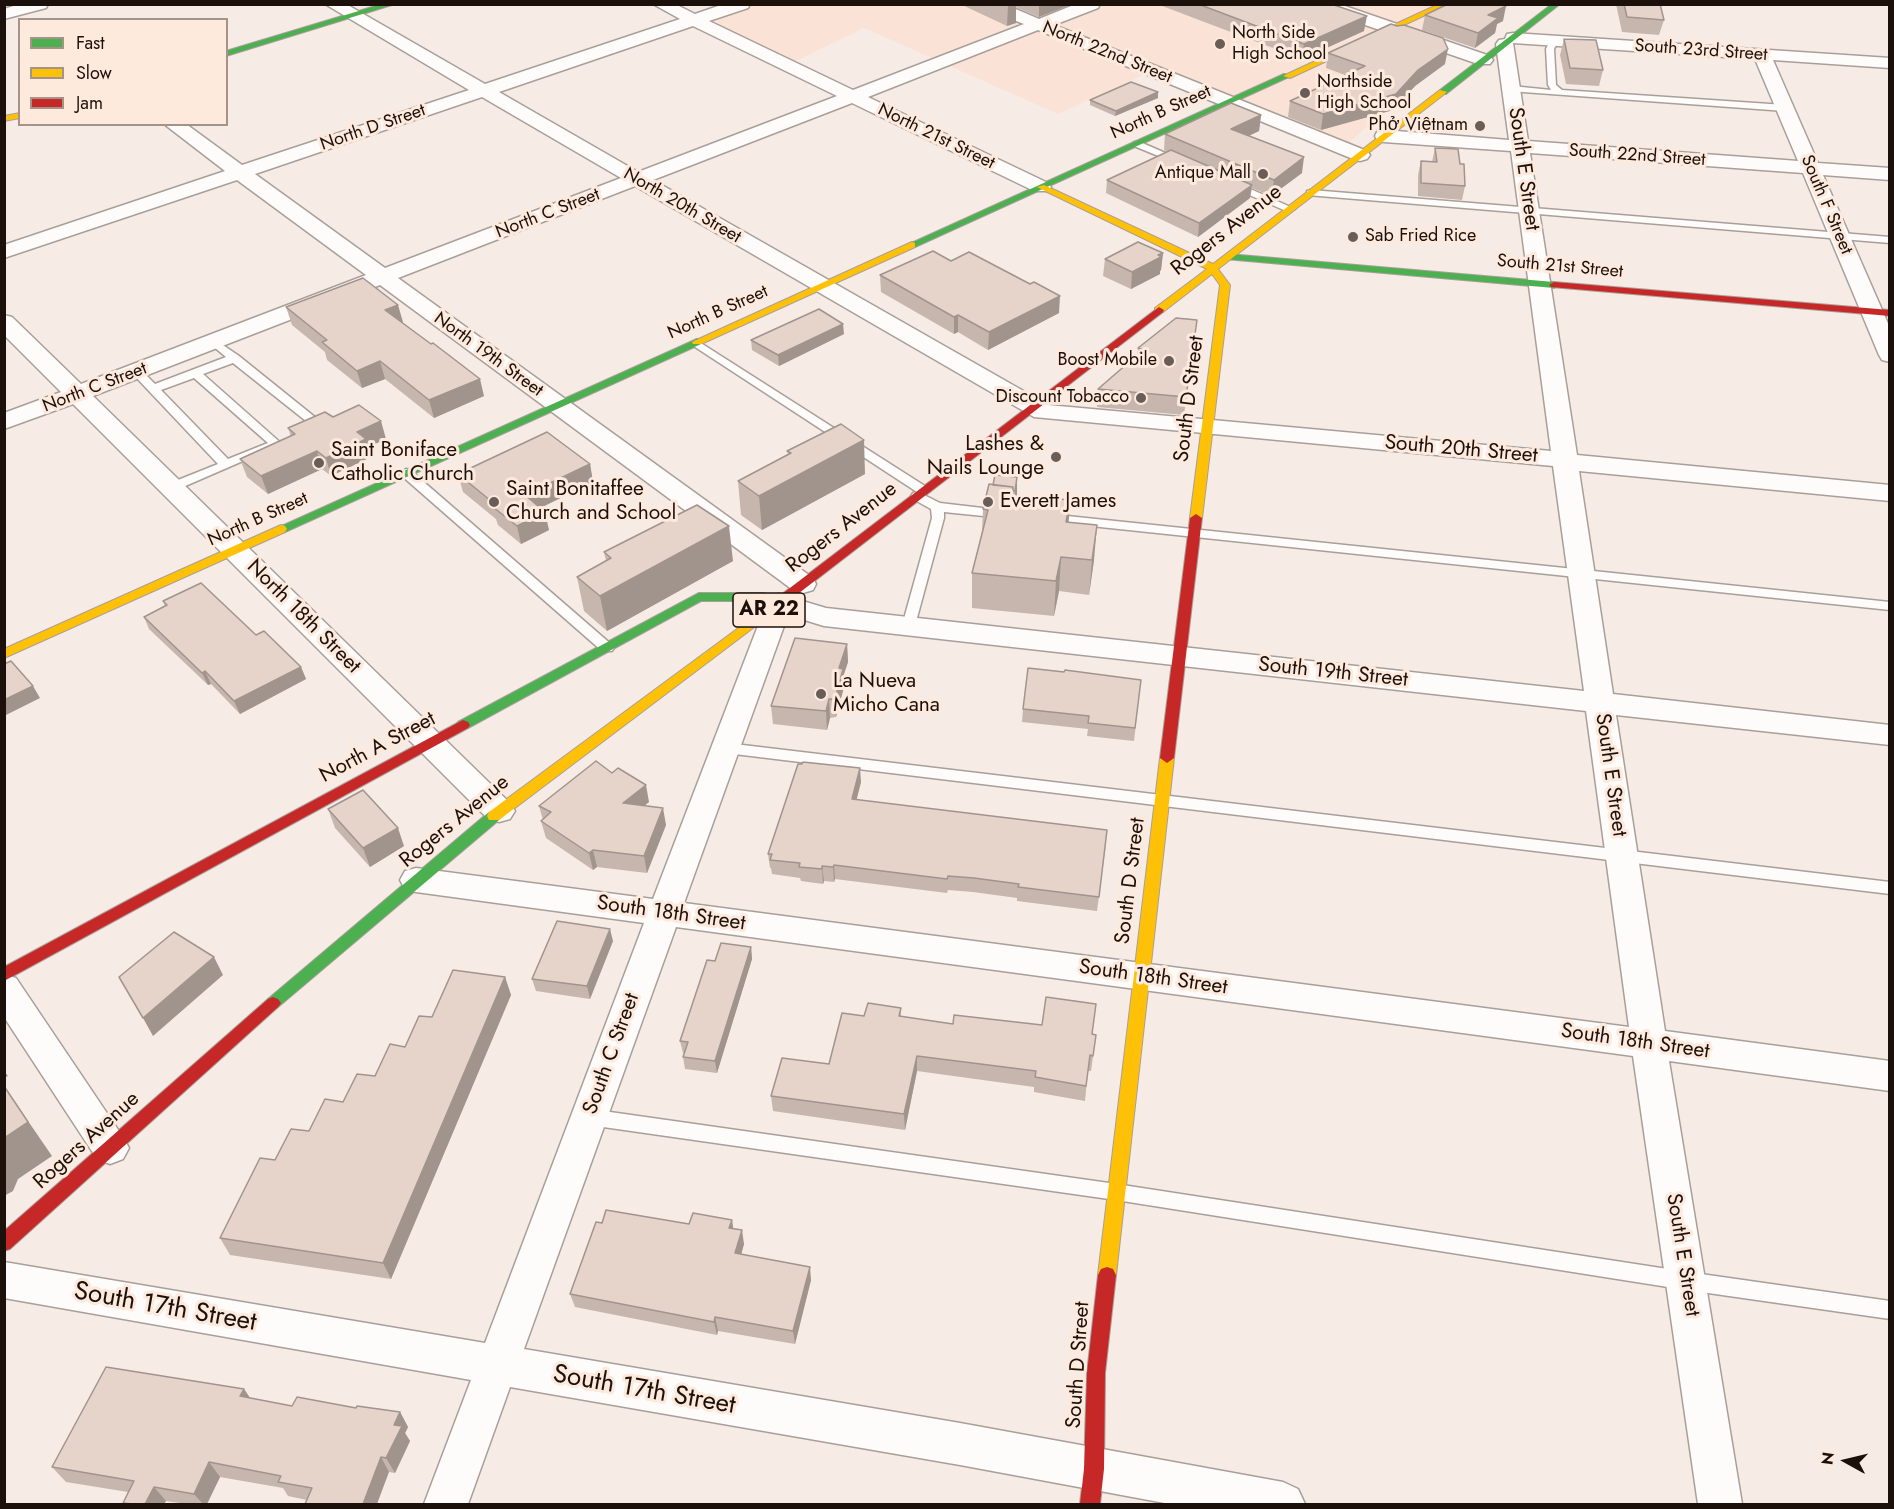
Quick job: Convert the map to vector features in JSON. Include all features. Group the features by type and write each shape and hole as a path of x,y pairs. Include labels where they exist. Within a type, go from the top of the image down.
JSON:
{"street":[{"path":"14,12 40,4"},
{"name":"North 20th Street","path":"333,4 1033,406"},
{"path":"228,53 392,4"},
{"name":"North 21st Street","path":"661,4 1213,268"},
{"name":"North D Street","path":"4,252 742,4"},
{"name":"North 22nd Street","path":"988,4 1360,155"},
{"name":"North C Street","path":"4,422 1092,4"},
{"name":"South 23rd Street","path":"1322,4 1392,28 1501,48 1584,43 1890,63"},
{"name":"North B Street","path":"4,654 1446,4"},
{"name":"Rogers Avenue","path":"4,1243 317,963 499,812 791,594 1557,4"},
{"name":"South E Street","path":"1501,48 1512,89 1521,146 1580,573 1649,1044 1720,1504"},
{"name":"South F Street","path":"1762,55 1839,236 1880,312 1890,355"},
{"name":"North 19th Street","path":"176,126 558,405 791,594"},
{"name":"South 22nd Street","path":"1384,136 1890,174"},
{"name":"South 21st Street","path":"1228,257 1880,312"},
{"name":"South D Street","path":"1092,1487 1096,1373 1116,1192 1140,977 1225,285 1213,268"},
{"name":"North 18th Street","path":"4,322 499,812"},
{"name":"South 20th Street","path":"1033,406 1042,412 1564,460 1890,493"},
{"name":"South 19th Street","path":"791,594 824,617 1890,735"},
{"name":"North A Street","path":"4,975 699,597 763,597 791,594"},
{"name":"South C Street","path":"446,1504 726,748 791,594"},
{"name":"South 18th Street","path":"416,880 1890,1076"},
{"path":"4,988 110,1148"},
{"name":"South 17th Street","path":"4,1280 497,1366 1092,1487 1283,1504"}],"lane":[{"path":"1552,45 1552,85 1559,93"},
{"path":"1512,89 1785,108"},
{"path":"1137,144 1196,168"},
{"path":"1228,182 1290,209"},
{"path":"1311,193 1890,240"},
{"path":"172,487 320,426 214,342"},
{"path":"696,343 937,507 1890,606"},
{"path":"154,389 235,358"},
{"path":"137,372 226,465"},
{"path":"195,373 287,439"},
{"path":"406,473 607,648"},
{"path":"909,626 938,518 937,507"},
{"path":"726,748 1890,888"},
{"path":"589,1117 1116,1192 1687,1281 1890,1310"}],"shaded area":[{"name":"Northside High School","path":"742,4 1504,5 1343,148 1152,71 1058,114 864,28 788,65 705,17"}],"building":[{"path":"1198,4 1331,4 1367,16 1304,44"},
{"path":"1448,4 1501,4 1506,6 1488,15 1498,18 1478,33 1425,15"},
{"path":"1624,4 1660,4 1664,20 1627,17"},
{"path":"1391,24 1404,25 1443,38 1448,49 1418,70 1396,94 1323,114 1290,101 1365,66 1328,53"},
{"path":"1564,39 1596,40 1603,70 1570,68"},
{"path":"1131,82 1158,92 1116,111 1090,100"},
{"path":"1231,103 1261,115 1231,129 1304,157 1274,180 1165,134"},
{"path":"1435,148 1458,149 1460,164 1464,164 1465,186 1421,183 1421,161 1437,162"},
{"path":"1171,150 1252,185 1199,223 1107,180"},
{"path":"1138,242 1163,253 1158,255 1161,257 1132,272 1105,259"},
{"path":"933,251 951,261 969,252 1030,284 1034,282 1060,296 989,332 958,315 954,317 880,275"},
{"path":"363,278 398,305 385,310 480,379 429,400 380,361 357,371 322,342 327,340 286,307"},
{"path":"819,309 843,324 778,355 751,340"},
{"path":"1176,318 1197,320 1186,397 1098,389 1143,350 1138,348"},
{"path":"359,405 381,421 357,432 366,439 326,458 317,451 261,476 240,459 295,434 288,428 325,412 333,417"},
{"path":"841,424 864,440 759,496 738,481 791,453 787,451"},
{"path":"547,432 590,464 525,495 545,512 517,526 493,507 496,505 458,474"},
{"path":"995,475 1017,477 1015,491 1013,487 993,485"},
{"path":"989,484 1013,487 1012,495 1070,500 1066,522 1097,525 1092,560 1061,557 1056,581 972,573 988,510 983,509"},
{"path":"697,505 729,526 600,596 577,577 611,558 604,552"},
{"path":"201,583 256,635 264,631 301,667 234,701 205,671 202,673 144,617 167,605 163,601"},
{"name":"La Nueva Micho Cana","path":"795,638 847,644 839,668 843,669 835,699 829,699 826,711 771,706"},
{"path":"11,661 33,686 4,700 4,664"},
{"path":"1028,668 1064,672 1065,670 1141,680 1135,728 1088,723 1089,716 1023,709"},
{"path":"596,761 612,773 618,768 646,785 623,803 663,808 644,856 593,850 589,853 541,821 551,812 539,806"},
{"path":"803,762 860,768 852,799 1107,830 1099,897 1018,887 1019,884 974,878 948,876 947,879 834,865 833,867 822,866 822,869 799,867 800,863 770,860 772,854 768,854 798,764"},
{"path":"363,790 398,828 363,848 328,809"},
{"path":"557,921 610,929 587,986 532,979"},
{"path":"174,932 214,957 143,1018 119,977"},
{"path":"721,943 751,947 715,1061 683,1057 688,1042 680,1041 707,960 715,961"},
{"path":"453,970 505,977 383,1263 220,1238 260,1158 275,1160 291,1129 309,1131 325,1099 343,1102 357,1074 375,1076 390,1044 405,1047 419,1016 432,1017"},
{"path":"1046,997 1096,1004 1092,1034 1096,1035 1093,1056 1090,1055 1086,1086 1035,1077 1036,1071 917,1056 904,1114 771,1096 782,1058 829,1064 842,1013 864,1016 868,1003 901,1008 899,1016 953,1024 954,1015 1042,1025"},
{"path":"4,1086 28,1122 4,1138"},
{"path":"606,1210 689,1224 693,1213 732,1220 729,1228 742,1230 735,1253 810,1267 793,1331 715,1317 714,1322 570,1294 596,1222 602,1223"},
{"path":"106,1367 244,1389 240,1396 292,1406 297,1397 356,1408 357,1406 400,1412 394,1425 402,1426 386,1458 381,1457 363,1504 305,1504 312,1488 278,1482 281,1476 209,1462 194,1494 154,1487 145,1504 123,1503 134,1481 52,1467"}],"traffic: fast":[{"path":"228,53 392,4"},
{"path":"1443,92 1557,4"},
{"path":"912,245 1287,76"},
{"path":"1228,257 1554,285"},
{"path":"281,529 697,342"},
{"path":"463,725 699,597 763,597 779,603"},
{"path":"273,1003 494,816"}],"traffic: slow":[{"path":"1287,76 1446,4"},
{"path":"1159,310 1443,92"},
{"path":"4,119 18,116"},
{"path":"1041,187 1213,268 1225,285 1196,518"},
{"path":"697,342 912,245"},
{"path":"4,654 281,529"},
{"path":"494,816 786,597"},
{"path":"1107,1275 1167,758"}],"traffic: jam":[{"path":"1554,285 1890,313"},
{"path":"786,597 1159,310"},
{"path":"1167,758 1196,518"},
{"path":"4,975 463,725"},
{"path":"4,1243 273,1003"},
{"path":"1090,1504 1094,1469 1096,1373 1107,1275"}],"place":[{"name":"North Side High School","path":"1220,44"},
{"name":"Northside High School","path":"1305,93"},
{"name":"Phở Việtnam","path":"1480,126"},
{"name":"Antique Mall","path":"1263,174"},
{"name":"Sab Fried Rice","path":"1353,237"},
{"name":"Boost Mobile","path":"1169,361"},
{"name":"Discount Tobacco","path":"1141,398"},
{"name":"Lashes & Nails Lounge","path":"1056,457"},
{"name":"Saint Boniface Catholic Church","path":"319,463"},
{"name":"Saint Bonitaffee Church and School","path":"494,502"},
{"name":"Everett James","path":"988,502"},
{"name":"La Nueva Micho Cana","path":"821,694"}]}
